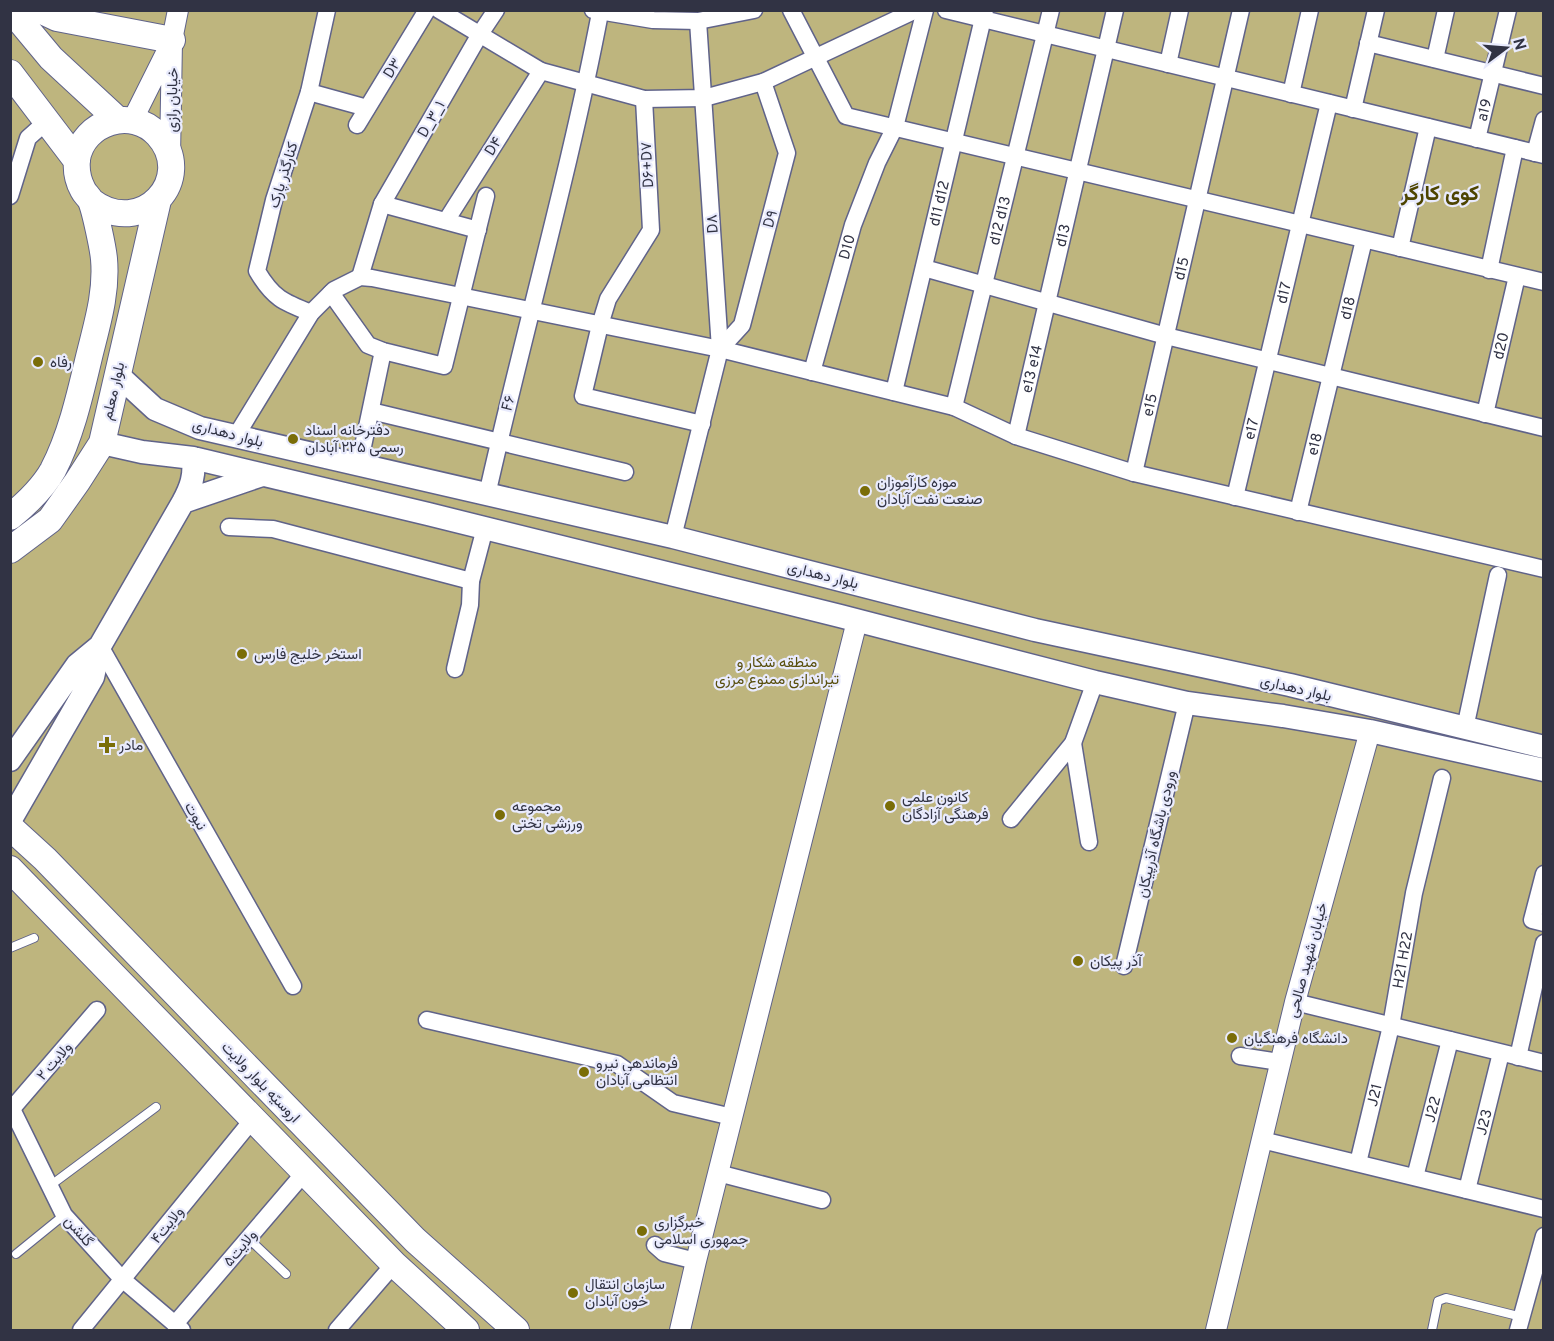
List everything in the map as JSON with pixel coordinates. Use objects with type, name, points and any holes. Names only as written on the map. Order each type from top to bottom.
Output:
[{"type":"main road","points":[[11,10],[51,58],[125,120],[146,125],[166,146],[170,159],[170,174],[166,188],[158,200],[148,208],[137,213],[124,214],[112,213],[91,201],[82,189],[77,176],[77,160],[88,137],[98,128],[125,120]]},
{"type":"main road","points":[[40,10],[57,18],[172,40]]},
{"type":"main road","points":[[10,73],[77,160]]},
{"type":"main road","name":"بلوار معلم","points":[[10,550],[50,520],[102,443],[158,200]]},
{"type":"main road","name":"بلوار معلم","points":[[10,517],[28,503],[52,471],[76,411],[105,294],[104,258],[91,201]]},
{"type":"main road","name":"بلوار دهداری","points":[[117,374],[155,409],[200,428],[673,537],[1035,630],[1290,686],[1544,747]]},
{"type":"main road","points":[[76,411],[88,429],[102,443]]},
{"type":"main road","name":"بلوار دهداری","points":[[102,443],[142,452],[193,458],[428,514],[1095,682],[1187,703],[1370,731],[1544,770]]},
{"type":"main road","points":[[10,821],[93,677],[100,646],[183,502],[192,483],[193,458]]},
{"type":"main road","points":[[183,502],[262,475]]},
{"type":"main road","points":[[428,514],[435,483]]},
{"type":"main road","points":[[1028,665],[1035,630]]},
{"type":"main road","points":[[1070,675],[1079,640]]},
{"type":"main road","points":[[10,760],[77,665],[100,646]]},
{"type":"main road","name":"اروسیّه بلوار ولایت","points":[[10,829],[45,859],[415,1240],[516,1330]]},
{"type":"main road","name":"اروسیّه بلوار ولایت","points":[[10,869],[394,1264],[423,1288],[466,1330]]},
{"type":"main road","points":[[394,1264],[408,1255],[415,1240]]},
{"type":"main road","points":[[423,1288],[428,1272],[435,1267],[444,1266]]},
{"type":"street","name":"خیابان رازی","points":[[170,159],[172,40],[178,10]]},
{"type":"street","name":"کنارگذر پارک","points":[[311,313],[286,303],[269,291],[257,272],[274,201],[309,92],[327,10]]},
{"type":"street","name":"D۳","points":[[357,125],[428,10]]},
{"type":"street","points":[[439,10],[541,71],[644,99],[704,99],[764,82],[916,10]]},
{"type":"street","name":"D_۳_۱","points":[[360,277],[382,204],[496,10]]},
{"type":"street","points":[[596,12],[653,20],[698,21],[754,10]]},
{"type":"street","points":[[791,10],[846,116],[1544,282]]},
{"type":"street","name":"D10","points":[[812,372],[853,225],[877,163],[895,127],[925,10]]},
{"type":"street","points":[[946,10],[984,15],[1045,34],[1539,154],[1544,120]]},
{"type":"street","name":"d12 d13","points":[[954,406],[1051,10]]},
{"type":"street","name":"d13","points":[[1048,303],[1115,10]]},
{"type":"street","points":[[1168,64],[1180,10]]},
{"type":"street","name":"d15","points":[[1166,336],[1241,10]]},
{"type":"street","points":[[1291,94],[1310,10]]},
{"type":"street","points":[[1353,109],[1376,10]]},
{"type":"street","points":[[1435,59],[1446,10]]},
{"type":"street","name":"a19","points":[[1477,139],[1491,73],[1508,10]]},
{"type":"street","name":"F۶","points":[[487,495],[558,211],[586,85],[596,12]]},
{"type":"street","name":"d11 d12","points":[[894,392],[984,15]]},
{"type":"street","name":"D۸","points":[[698,21],[720,349]]},
{"type":"street","name":"خیابان رازی","points":[[125,120],[172,40]]},
{"type":"street","points":[[1368,43],[1544,86]]},
{"type":"street","name":"D۴","points":[[446,221],[541,71]]},
{"type":"street","name":"D۹","points":[[720,349],[742,325],[787,153],[764,82]]},
{"type":"street","points":[[309,92],[367,108]]},
{"type":"street","name":"D۶+D۷","points":[[600,325],[609,299],[651,231],[644,99]]},
{"type":"street","name":"d17","points":[[1268,361],[1329,104]]},
{"type":"street","points":[[10,196],[28,138],[47,121]]},
{"type":"street","points":[[1400,248],[1428,127]]},
{"type":"street","points":[[1489,270],[1515,148]]},
{"type":"street","points":[[331,293],[368,345],[444,366],[486,196]]},
{"type":"street","points":[[382,204],[478,230]]},
{"type":"street","name":"d18","points":[[1331,376],[1365,240]]},
{"type":"street","points":[[924,268],[1166,336],[1544,428]]},
{"type":"street","name":"d20","points":[[1485,414],[1517,276]]},
{"type":"street","points":[[236,436],[311,313],[331,293],[360,277],[720,349],[954,406],[1016,436],[1134,473],[1544,569]]},
{"type":"street","name":"e13 e14","points":[[1016,436],[1048,303]]},
{"type":"street","points":[[600,325],[583,396],[702,424]]},
{"type":"street","name":"e15","points":[[1134,473],[1166,336]]},
{"type":"street","points":[[673,537],[720,349]]},
{"type":"street","points":[[359,465],[383,351]]},
{"type":"street","name":"e17","points":[[1235,497],[1268,361]]},
{"type":"street","name":"e18","points":[[1298,512],[1331,376]]},
{"type":"street","points":[[371,411],[626,472]]},
{"type":"street","points":[[229,527],[273,529],[471,581]]},
{"type":"street","points":[[455,669],[470,605],[471,581],[485,528]]},
{"type":"street","points":[[1465,728],[1498,574]]},
{"type":"street","points":[[680,1330],[857,621]]},
{"type":"street","name":"نبوت","points":[[100,646],[292,986]]},
{"type":"street","points":[[1011,819],[1073,743],[1095,682]]},
{"type":"street","name":"ورودی باشگاه آذرپیکان","points":[[1124,966],[1187,703]]},
{"type":"street","name":"خیابان شهید صالحی","points":[[1216,1330],[1295,1002],[1370,731]]},
{"type":"street","points":[[1073,743],[1089,842]]},
{"type":"street","name":"H21 H22","points":[[1391,1026],[1414,893],[1442,778]]},
{"type":"street","points":[[1538,921],[1544,874]]},
{"type":"street","points":[[1518,1057],[1544,943]]},
{"type":"street","points":[[1295,1002],[1544,1063]]},
{"type":"street","name":"ولایت ۲","points":[[11,1108],[98,1010]]},
{"type":"street","points":[[427,1020],[617,1064],[674,1103],[732,1117]]},
{"type":"street","name":"J21","points":[[1358,1163],[1391,1026]]},
{"type":"street","name":"J22","points":[[1415,1177],[1450,1040]]},
{"type":"street","name":"J23","points":[[1467,1190],[1501,1053]]},
{"type":"street","points":[[1240,1056],[1280,1062]]},
{"type":"street","name":"گلشن","points":[[11,1108],[64,1215],[122,1280],[178,1327]]},
{"type":"street","name":"ولایت۴","points":[[81,1330],[253,1119]]},
{"type":"street","points":[[1262,1140],[1544,1209]]},
{"type":"street","name":"ولایت۵","points":[[178,1327],[248,1238],[305,1172]]},
{"type":"street","points":[[718,1173],[822,1200]]},
{"type":"street","points":[[1520,1324],[1544,1236]]},
{"type":"street","points":[[655,1245],[664,1253],[696,1261]]},
{"type":"street","points":[[338,1330],[394,1264]]},
{"type":"lane","points":[[10,948],[34,938]]},
{"type":"lane","points":[[51,1185],[156,1107]]},
{"type":"lane","points":[[16,1254],[64,1215]]},
{"type":"lane","points":[[248,1238],[286,1274]]},
{"type":"lane","points":[[1432,1330],[1438,1301],[1446,1298],[1520,1324]]},
{"type":"green space","name":"منطقه شکار و تیراندازی ممنوع مرزی","points":[[10,11],[1543,11],[1543,1330],[11,1330]]},
{"type":"place","name":"رفاه","points":[[38,362]]},
{"type":"place","name":"دفترخانه اسناد رسمی ۲۲۵ آبادان","points":[[293,439]]},
{"type":"place","name":"موزه کارآموزان صنعت نفت آبادان","points":[[865,491]]},
{"type":"place","name":"استخر خلیج فارس","points":[[242,654]]},
{"type":"place","name":"مادر","points":[[107,745]]},
{"type":"place","name":"کانون علمی فرهنگی آزادگان","points":[[890,806]]},
{"type":"place","name":"مجموعه ورزشی تختی","points":[[500,815]]},
{"type":"place","name":"آذر پیکان","points":[[1078,961]]},
{"type":"place","name":"دانشگاه فرهنگیان","points":[[1232,1038]]},
{"type":"place","name":"فرماندهی نیرو انتظامی آبادان","points":[[584,1072]]},
{"type":"place","name":"خبرگزاری جمهوری اسلامی","points":[[642,1231]]},
{"type":"place","name":"سازمان انتقال خون آبادان","points":[[573,1293]]},
{"type":"district","name":"کوی کارگر","points":[[1440,193]]}]
